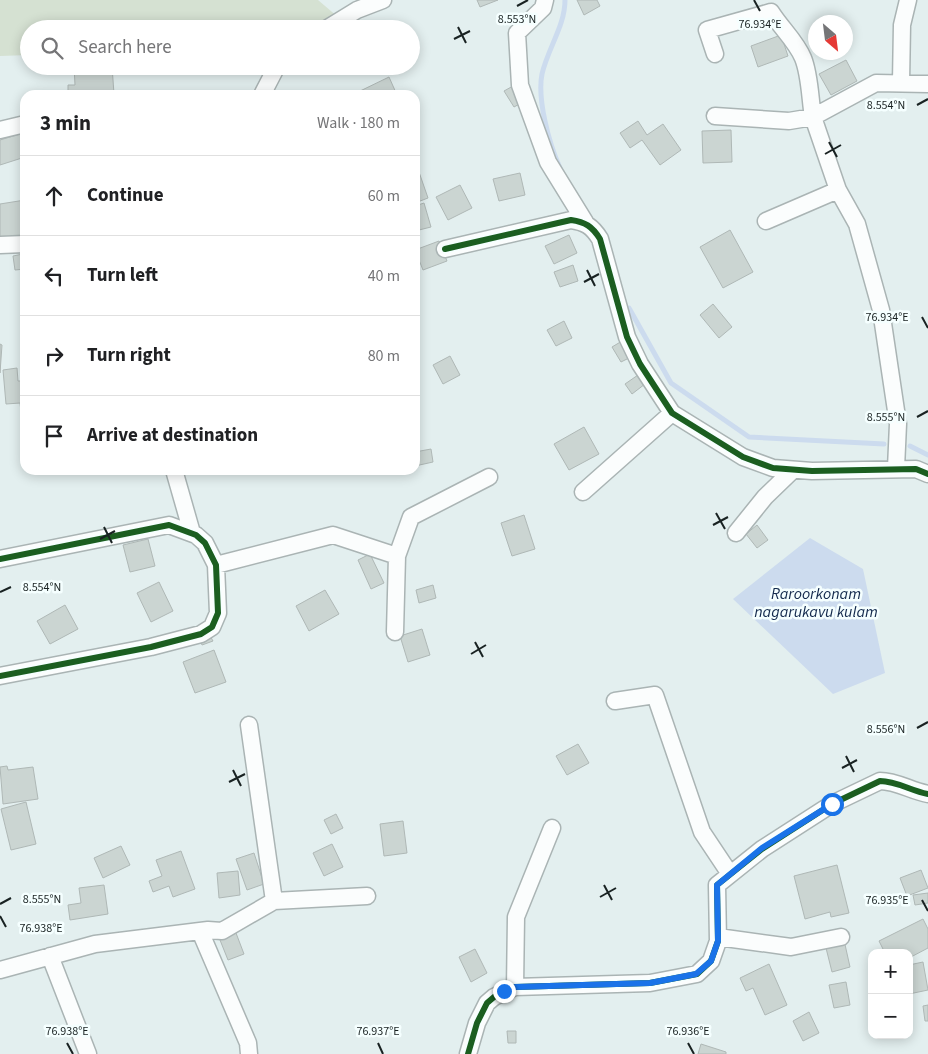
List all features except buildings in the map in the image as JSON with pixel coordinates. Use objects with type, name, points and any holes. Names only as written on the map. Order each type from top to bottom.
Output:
[{"type":"street","points":[[341,20],[358,10],[383,0]]},
{"type":"street","points":[[545,0],[543,8],[517,33],[520,85],[548,162],[585,222],[595,230],[600,239],[627,338],[640,364],[672,413],[743,457],[774,468],[793,470],[896,468],[916,469],[928,474]]},
{"type":"street","points":[[901,82],[902,25],[908,0]]},
{"type":"street","points":[[715,54],[707,30],[771,12],[784,32],[795,44],[804,60],[813,117],[838,190],[857,224],[881,310],[898,424],[896,468]]},
{"type":"street","points":[[265,90],[272,75]]},
{"type":"street","points":[[715,116],[789,121],[813,117],[876,83],[928,84]]},
{"type":"street","points":[[0,130],[20,125]]},
{"type":"street","points":[[766,221],[838,190]]},
{"type":"street","points":[[445,249],[571,220],[585,222]]},
{"type":"street","points":[[0,245],[20,244]]},
{"type":"street","points":[[583,492],[672,413]]},
{"type":"street","points":[[736,533],[765,497],[793,470]]},
{"type":"street","points":[[175,475],[192,533]]},
{"type":"street","points":[[395,632],[397,556],[411,517],[489,477]]},
{"type":"street","points":[[0,559],[169,525],[192,533],[205,543],[216,565],[218,613],[212,626],[201,634],[151,647],[0,676]]},
{"type":"street","points":[[216,565],[333,535],[397,556]]},
{"type":"street","points":[[615,701],[655,695],[702,832],[730,874]]},
{"type":"street","points":[[249,725],[274,901]]},
{"type":"street","points":[[468,1054],[482,1011],[494,997],[515,987],[650,983],[696,974],[711,961],[718,937],[719,914],[716,889],[730,874],[762,848],[832,804],[880,781],[888,781],[911,791],[928,794]]},
{"type":"street","points":[[515,987],[516,917],[552,828]]},
{"type":"street","points":[[0,970],[95,944],[200,931],[222,931],[274,901],[367,896]]},
{"type":"street","points":[[200,931],[248,1044],[248,1054]]},
{"type":"street","points":[[718,937],[791,947],[841,937]]},
{"type":"street","points":[[50,956],[88,1054]]},
{"type":"green space","points":[[0,0],[318,0],[341,20],[20,20],[20,55],[0,56]]},
{"type":"water","name":"Raroorkonam nagarukavu kulam","points":[[810,538],[863,569],[885,673],[833,694],[733,599]]},
{"type":"waterway","points":[[560,168],[545,121],[541,84],[545,64],[562,19],[565,0]]},
{"type":"waterway","points":[[629,308],[671,383],[749,437],[884,444]]},
{"type":"waterway","points":[[910,446],[928,455]]},
{"type":"cycle path","points":[[445,249],[571,220],[584,223],[600,239],[627,337],[640,364],[672,413],[743,457],[773,468],[812,471],[916,469],[928,474]]},
{"type":"cycle path","points":[[0,559],[169,525],[196,535],[205,543],[216,565],[218,613],[212,627],[201,634],[151,647],[0,676]]},
{"type":"cycle path","points":[[468,1054],[477,1023],[487,1003],[494,997],[515,987],[650,983],[697,974],[711,961],[718,941],[717,885],[762,849],[832,804],[880,781],[886,781],[928,794]]},
{"type":"route","points":[[504,991],[515,987],[650,983],[696,974],[711,961],[718,941],[719,914],[716,889],[720,881],[762,848],[832,804]]}]
